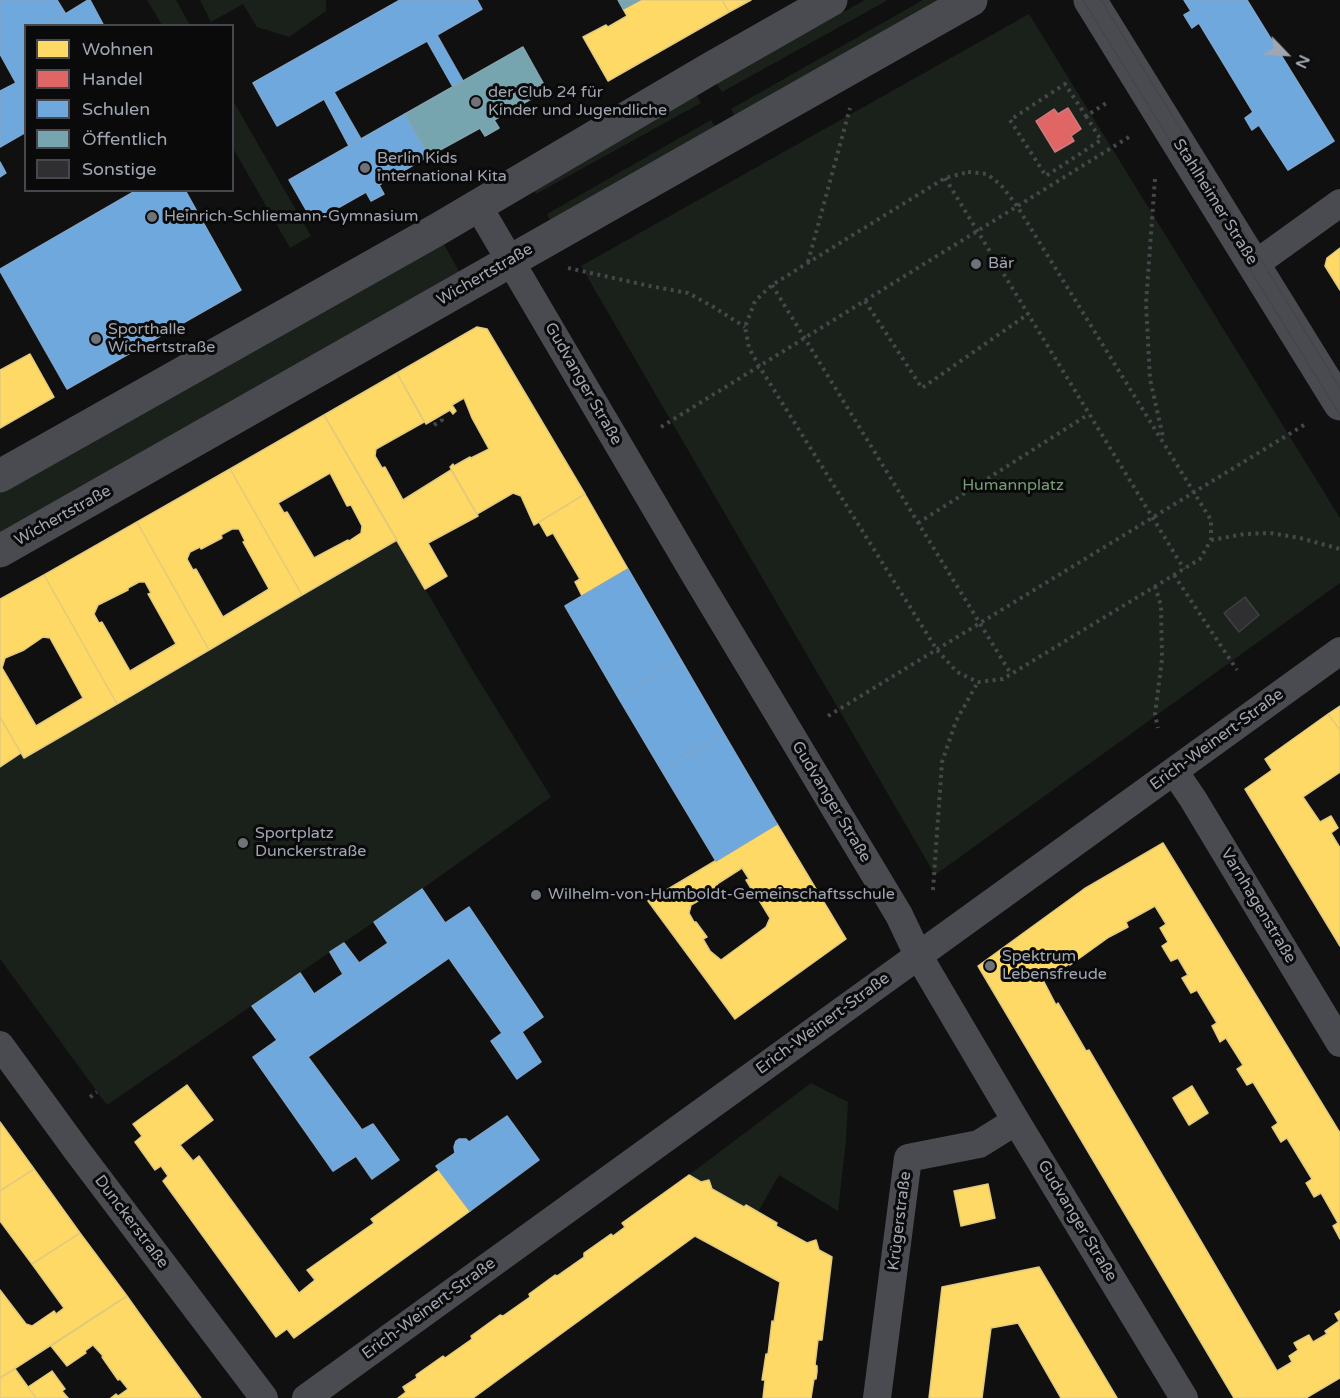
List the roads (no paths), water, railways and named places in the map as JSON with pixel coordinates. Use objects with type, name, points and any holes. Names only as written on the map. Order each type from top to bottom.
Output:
[{"type":"street","points":[[0,476],[478,206],[831,0]]},
{"type":"street","name":"Wichertstraße","points":[[0,551],[971,0]]},
{"type":"street","name":"Stahlheimer Straße","points":[[1090,0],[1340,404]]},
{"type":"street","points":[[1254,265],[1340,204]]},
{"type":"street","name":"Gudvanger Straße","points":[[478,206],[695,575],[899,915],[918,955],[1016,1121],[1184,1398]]},
{"type":"street","name":"Erich-Weinert-Straße","points":[[306,1398],[1340,651]]},
{"type":"street","name":"Varnhagenstraße","points":[[1174,771],[1340,1043]]},
{"type":"street","name":"Dunckerstraße","points":[[0,1045],[264,1398]]},
{"type":"street","name":"Krügerstraße","points":[[877,1398],[908,1158],[979,1144],[1016,1121]]},
{"type":"tram line","points":[[1083,0],[1340,415]]},
{"type":"tram line","points":[[1101,0],[1340,388]]},
{"type":"place","name":"der Club 24 für Kinder und Jugendliche","points":[[476,102]]},
{"type":"place","name":"Berlin Kids international Kita","points":[[365,168]]},
{"type":"place","name":"Heinrich-Schliemann-Gymnasium","points":[[152,217]]},
{"type":"place","name":"Bär","points":[[976,264]]},
{"type":"place","name":"Sporthalle Wichertstraße","points":[[96,339]]},
{"type":"place","name":"Sportplatz Dunckerstraße","points":[[243,843]]},
{"type":"place","name":"Wilhelm-von-Humboldt-Gemeinschaftsschule","points":[[536,895]]},
{"type":"place","name":"Spektrum Lebensfreude","points":[[990,966]]},
{"type":"park label","name":"Humannplatz","points":[[1013,486]]}]
